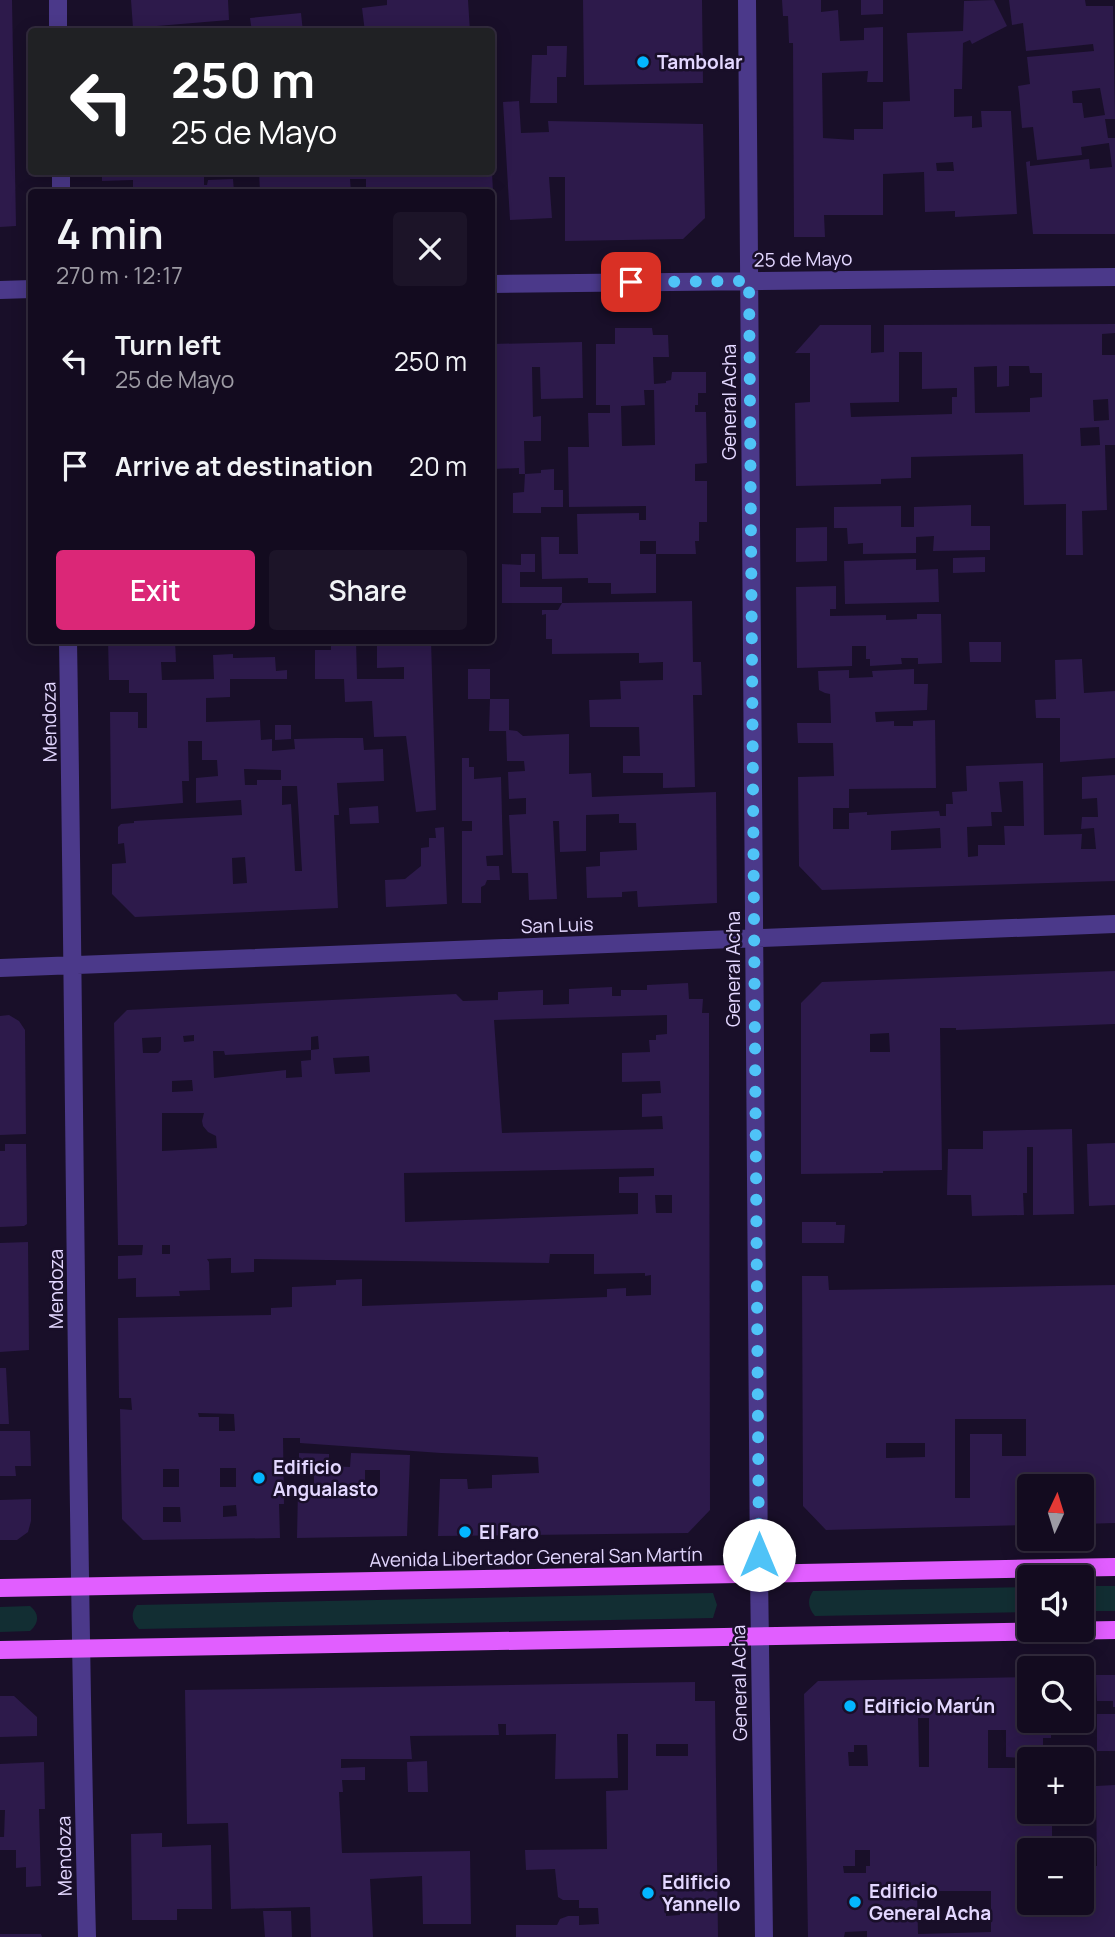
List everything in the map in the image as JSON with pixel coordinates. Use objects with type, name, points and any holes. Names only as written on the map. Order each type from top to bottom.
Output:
[{"type":"main road","name":"Avenida Libertador General San Martín","points":[[0,1588],[1115,1567]]},
{"type":"main road","points":[[0,1650],[1115,1630]]},
{"type":"street","points":[[58,0],[58,28]]},
{"type":"street","name":"General Acha","points":[[747,0],[764,1937]]},
{"type":"street","name":"25 de Mayo","points":[[495,284],[1115,277]]},
{"type":"street","points":[[0,290],[28,289]]},
{"type":"street","name":"Mendoza","points":[[68,644],[74,965],[79,1586],[87,1937]]},
{"type":"street","name":"San Luis","points":[[0,968],[1115,924]]},
{"type":"green space","points":[[1094,1586],[1115,1586],[1115,1611],[1094,1611]]},
{"type":"green space","points":[[1017,1587],[1017,1612],[815,1616],[809,1604],[813,1591]]},
{"type":"green space","points":[[713,1593],[717,1605],[713,1618],[139,1629],[133,1617],[137,1605]]},
{"type":"green space","points":[[30,1606],[37,1618],[30,1631],[0,1632],[0,1607]]},
{"type":"building","points":[[0,0],[12,0],[16,226],[0,227]]},
{"type":"building","points":[[131,0],[228,0],[229,20],[133,28]]},
{"type":"building","points":[[387,0],[468,0],[470,28],[364,28],[362,8],[387,5]]},
{"type":"building","name":"Tambolar","points":[[583,0],[702,0],[703,83],[584,85]]},
{"type":"building","points":[[782,0],[821,0],[821,12],[838,10],[840,41],[864,40],[864,28],[883,27],[883,82],[867,82],[868,71],[822,73],[823,138],[854,140],[854,129],[883,129],[883,102],[910,101],[907,33],[963,31],[964,1],[994,0],[1007,26],[972,44],[970,40],[963,43],[962,89],[954,89],[954,117],[972,116],[972,128],[982,127],[981,111],[1011,111],[1017,214],[955,217],[955,211],[925,212],[924,172],[883,174],[883,215],[824,215],[825,237],[794,237],[793,43],[789,43],[788,16],[783,16]],"holes":[[[953,162],[954,171],[937,171],[936,163]]]},
{"type":"building","points":[[861,0],[883,0],[883,14],[861,15]]},
{"type":"building","points":[[1009,0],[1085,0],[1086,6],[1113,6],[1115,119],[1105,119],[1108,138],[1115,138],[1115,234],[1033,234],[1026,162],[1030,161],[1030,166],[1089,159],[1090,169],[1112,167],[1109,143],[1081,147],[1082,155],[1037,160],[1033,127],[1022,128],[1018,86],[1030,84],[1027,57],[1094,51],[1093,44],[1026,51],[1023,23],[1012,25]],"holes":[[[1100,88],[1105,115],[1084,118],[1082,103],[1073,103],[1072,91]]]},
{"type":"building","points":[[301,13],[303,28],[251,28],[250,18]]},
{"type":"building","points":[[547,46],[567,46],[566,77],[557,77],[557,103],[530,103],[532,55],[547,55]]},
{"type":"building","points":[[519,101],[521,133],[549,132],[548,121],[703,124],[705,218],[683,239],[565,241],[565,177],[549,177],[552,218],[510,220],[503,102]]},
{"type":"building","points":[[102,175],[204,175],[204,185],[207,185],[208,180],[233,179],[234,189],[133,189],[133,180],[102,181]]},
{"type":"building","points":[[259,175],[492,175],[493,189],[366,189],[366,179],[350,179],[351,189],[260,189]]},
{"type":"building","points":[[1115,324],[1115,333],[1102,334],[1102,355],[1115,355],[1115,445],[1105,445],[1107,510],[1082,511],[1083,555],[1066,555],[1066,504],[1024,505],[1023,454],[911,457],[911,478],[881,479],[881,484],[796,486],[795,403],[810,402],[810,353],[795,353],[820,325],[871,325],[871,353],[884,352],[884,325]],"holes":[[[899,352],[922,352],[922,389],[957,388],[957,397],[952,397],[952,414],[851,417],[850,403],[899,402]],[[997,366],[997,387],[1009,386],[1009,366],[1029,366],[1030,373],[1042,373],[1042,397],[1030,398],[1030,412],[975,413],[974,367]],[[1108,399],[1109,420],[1094,421],[1093,400]],[[1099,427],[1100,445],[1081,446],[1080,428]]]},
{"type":"building","points":[[615,328],[652,328],[653,335],[668,335],[669,357],[653,357],[654,384],[671,380],[672,372],[706,372],[706,393],[698,393],[695,412],[706,412],[707,463],[695,464],[695,481],[707,481],[707,522],[699,522],[699,541],[695,541],[696,554],[656,554],[656,593],[611,594],[611,583],[588,583],[588,578],[542,579],[541,537],[559,537],[559,554],[578,554],[577,514],[639,513],[639,520],[646,520],[646,506],[569,507],[568,447],[589,447],[588,413],[610,413],[610,405],[596,405],[596,344],[615,344]],"holes":[[[644,390],[654,390],[655,445],[622,446],[621,406],[645,405]],[[640,541],[656,541],[656,554],[640,554]]]},
{"type":"building","points":[[582,342],[583,398],[541,399],[540,367],[532,367],[533,417],[541,416],[541,441],[524,441],[525,474],[519,474],[519,468],[495,469],[495,344]]},
{"type":"building","points":[[554,469],[554,490],[563,490],[563,507],[541,507],[541,513],[513,513],[513,493],[524,492],[525,474]]},
{"type":"building","points":[[971,505],[971,526],[990,526],[990,550],[933,551],[934,536],[916,537],[916,553],[863,554],[863,543],[848,544],[847,528],[834,528],[834,507],[901,506],[901,527],[914,527],[914,507]]},
{"type":"building","points":[[827,527],[827,561],[796,562],[796,528]]},
{"type":"building","points":[[521,554],[535,554],[535,572],[520,572],[520,587],[562,587],[562,603],[502,603],[502,564],[521,565]]},
{"type":"building","points":[[985,557],[985,572],[953,573],[953,558]]},
{"type":"building","points":[[916,559],[916,570],[938,569],[939,602],[845,604],[844,561]]},
{"type":"building","points":[[836,586],[836,609],[830,609],[830,616],[886,615],[886,620],[917,619],[917,614],[941,614],[942,663],[918,664],[918,658],[901,658],[902,664],[870,666],[870,659],[866,659],[866,646],[852,646],[852,666],[797,668],[796,587]]},
{"type":"building","points":[[692,601],[693,662],[701,662],[702,695],[693,695],[695,787],[663,788],[663,773],[623,773],[623,756],[640,756],[639,727],[590,727],[589,700],[621,699],[620,681],[663,680],[663,662],[639,663],[639,653],[552,654],[552,639],[546,639],[546,614],[542,615],[542,610],[558,610],[562,603]]},
{"type":"building","points":[[969,642],[1001,642],[1001,662],[970,662]]},
{"type":"building","points":[[108,644],[175,644],[176,662],[161,662],[162,680],[214,679],[213,655],[233,654],[233,658],[275,657],[276,671],[287,670],[287,679],[230,679],[230,697],[206,698],[206,722],[260,720],[261,740],[272,739],[272,751],[295,749],[294,739],[335,738],[363,738],[364,750],[383,749],[384,781],[337,783],[339,815],[334,815],[338,908],[135,917],[112,894],[112,864],[126,863],[124,843],[118,844],[118,827],[121,824],[242,815],[241,800],[196,803],[196,778],[218,776],[217,760],[202,760],[202,741],[188,741],[189,781],[182,781],[183,803],[111,809],[110,712],[138,712],[138,728],[147,728],[147,693],[129,693],[129,680],[109,680]],"holes":[[[244,769],[281,770],[281,780],[257,780],[257,785],[245,785]],[[282,786],[297,786],[302,871],[295,871],[291,804],[282,805]],[[245,857],[247,883],[233,884],[232,858]]]},
{"type":"building","points":[[331,644],[356,644],[357,679],[404,679],[404,667],[377,668],[377,644],[431,644],[436,810],[416,812],[406,736],[374,737],[372,701],[345,702],[344,679],[315,679],[315,650],[331,650]]},
{"type":"building","points":[[1082,659],[1084,693],[1115,691],[1115,758],[1060,762],[1060,718],[1036,718],[1035,700],[1056,699],[1055,660]]},
{"type":"building","points":[[468,669],[490,669],[490,699],[468,699]]},
{"type":"building","points":[[914,669],[914,684],[928,684],[927,710],[875,712],[876,722],[894,721],[894,726],[913,726],[913,721],[935,720],[936,788],[849,789],[849,808],[833,808],[833,829],[849,829],[849,813],[867,812],[867,815],[939,811],[940,816],[946,816],[946,804],[953,804],[952,792],[967,791],[966,766],[1043,763],[1044,835],[1082,834],[1081,849],[1096,849],[1094,828],[1081,829],[1082,817],[1098,817],[1097,798],[1082,799],[1082,777],[1115,775],[1115,881],[822,890],[799,866],[798,777],[834,776],[833,743],[798,743],[797,723],[831,723],[830,694],[819,690],[818,671],[849,670],[849,678],[873,677],[872,671]],"holes":[[[1023,781],[1024,826],[1004,826],[1005,845],[978,845],[978,856],[968,857],[967,827],[992,826],[991,812],[1002,812],[999,782]],[[940,828],[941,848],[891,850],[891,831]]]},
{"type":"building","points":[[490,699],[509,699],[509,730],[517,731],[523,736],[569,734],[569,774],[591,773],[592,797],[716,792],[717,903],[638,907],[637,891],[622,892],[622,897],[587,898],[586,867],[600,866],[600,852],[637,850],[636,823],[619,823],[619,814],[586,815],[586,851],[560,852],[559,821],[553,821],[557,899],[529,900],[528,873],[512,873],[509,815],[526,814],[526,798],[509,799],[508,772],[525,771],[524,761],[507,761],[506,731],[489,731]]},
{"type":"building","points":[[275,725],[291,725],[291,739],[275,740]]},
{"type":"building","points":[[462,758],[469,758],[469,767],[474,767],[474,779],[501,777],[503,855],[486,856],[487,866],[499,866],[500,880],[487,880],[481,887],[481,903],[462,903],[462,831],[472,831],[472,821],[462,821]]},
{"type":"building","points":[[378,806],[379,823],[350,824],[349,808]]},
{"type":"building","points":[[444,827],[447,904],[386,907],[385,880],[405,879],[421,866],[421,848],[429,847],[429,838],[436,838],[435,828]]},
{"type":"building","points":[[1115,971],[1115,1024],[956,1030],[940,1028],[942,1170],[801,1174],[801,1003],[822,982]],"holes":[[[889,1033],[890,1052],[870,1052],[870,1034]]]},
{"type":"building","points":[[688,983],[689,999],[703,999],[702,1013],[709,1013],[710,1510],[688,1533],[438,1536],[440,1479],[467,1479],[468,1489],[492,1488],[492,1475],[539,1473],[538,1457],[300,1443],[300,1438],[283,1438],[284,1504],[279,1504],[280,1538],[143,1540],[122,1519],[120,1409],[132,1410],[131,1398],[119,1398],[118,1318],[271,1315],[271,1308],[292,1307],[292,1287],[336,1285],[336,1280],[362,1279],[362,1306],[607,1297],[607,1289],[626,1288],[626,1296],[651,1295],[651,1275],[594,1274],[594,1254],[550,1254],[549,1263],[254,1259],[254,1272],[231,1273],[231,1258],[207,1259],[210,1290],[179,1291],[180,1296],[136,1297],[136,1278],[118,1279],[118,1256],[142,1255],[143,1245],[118,1245],[114,1023],[127,1010],[456,994],[463,1001],[498,1000],[498,992],[543,990],[543,1005],[569,1004],[569,989],[612,987],[612,996],[621,996],[621,990],[647,990],[647,985]],"holes":[[[667,1015],[667,1034],[656,1035],[656,1040],[649,1040],[650,1052],[622,1053],[622,1082],[660,1081],[661,1093],[642,1094],[642,1117],[662,1116],[663,1129],[502,1133],[494,1020]],[[194,1035],[194,1041],[184,1042],[183,1036]],[[318,1036],[319,1049],[311,1050],[311,1037]],[[161,1037],[161,1050],[158,1053],[143,1053],[142,1038]],[[311,1050],[311,1060],[301,1061],[302,1077],[286,1078],[286,1070],[214,1078],[213,1051],[224,1051],[225,1055]],[[369,1056],[370,1072],[335,1074],[333,1058]],[[192,1080],[193,1091],[172,1092],[172,1081]],[[162,1113],[204,1113],[203,1126],[216,1136],[217,1148],[162,1151]],[[654,1168],[654,1176],[619,1177],[619,1193],[638,1193],[638,1214],[405,1222],[404,1173]],[[655,1195],[672,1195],[672,1213],[656,1213]],[[162,1245],[170,1245],[170,1254],[162,1254]],[[198,1413],[234,1414],[235,1431],[219,1431],[219,1417],[199,1417]],[[220,1468],[236,1468],[236,1487],[220,1487]],[[163,1469],[179,1469],[179,1487],[163,1487]],[[236,1505],[237,1516],[223,1517],[223,1506]],[[163,1507],[180,1507],[181,1522],[163,1522]]]},
{"type":"building","points":[[9,1015],[19,1021],[25,1030],[26,1134],[0,1135],[0,1016]]},
{"type":"building","points":[[1072,1129],[1074,1214],[1033,1215],[1033,1147],[1027,1147],[1024,1215],[972,1216],[971,1195],[947,1195],[948,1149],[983,1149],[983,1131]]},
{"type":"building","points":[[1115,1143],[1115,1205],[1089,1206],[1087,1144]]},
{"type":"building","points":[[5,1144],[26,1144],[27,1224],[24,1226],[0,1227],[0,1151],[5,1151]]},
{"type":"building","points":[[802,1222],[836,1222],[836,1225],[845,1225],[844,1243],[802,1243]]},
{"type":"building","points":[[28,1242],[29,1350],[0,1352],[0,1243]]},
{"type":"building","points":[[802,1276],[828,1276],[829,1290],[1115,1285],[1115,1523],[1094,1524],[1094,1474],[1017,1474],[1017,1525],[826,1530],[803,1506]],"holes":[[[955,1419],[1026,1419],[1026,1456],[1002,1456],[1002,1434],[970,1434],[970,1498],[955,1498]],[[886,1443],[925,1443],[925,1457],[886,1458]]]},
{"type":"building","points":[[0,1368],[6,1368],[9,1424],[0,1424]]},
{"type":"building","points":[[0,1431],[30,1431],[31,1466],[15,1466],[16,1476],[0,1476]]},
{"type":"building","points":[[299,1453],[329,1454],[329,1466],[350,1467],[351,1453],[410,1455],[407,1536],[297,1538],[298,1489],[314,1489],[314,1466],[299,1466]],"holes":[[[365,1470],[380,1470],[380,1490],[365,1489]]]},
{"type":"building","points":[[31,1499],[28,1532],[17,1540],[0,1540],[0,1500]]},
{"type":"building","points":[[1096,1675],[1115,1675],[1115,1707],[1113,1701],[1097,1701]]},
{"type":"building","points":[[1017,1677],[1017,1733],[1051,1733],[1051,1738],[1043,1738],[1043,1747],[1017,1747],[1017,1758],[1006,1757],[1006,1730],[988,1730],[988,1768],[1017,1768],[1017,1824],[1052,1824],[1052,1838],[1017,1838],[1017,1915],[1094,1915],[1094,1866],[1097,1866],[1096,1786],[1115,1785],[1115,1937],[867,1937],[867,1931],[845,1932],[844,1937],[808,1937],[804,1694],[818,1681]],"holes":[[[918,1718],[929,1718],[929,1767],[919,1767]],[[854,1745],[867,1745],[868,1766],[849,1766],[848,1752],[854,1752]],[[855,1850],[870,1850],[870,1866],[866,1866],[866,1873],[844,1873],[843,1866],[855,1866]],[[917,1891],[991,1891],[991,1932],[918,1934]]]},
{"type":"building","points":[[695,1682],[695,1701],[715,1701],[718,1937],[516,1937],[516,1925],[557,1925],[560,1919],[568,1916],[579,1916],[579,1925],[599,1924],[598,1908],[579,1908],[579,1900],[563,1900],[558,1897],[555,1869],[526,1870],[525,1850],[607,1849],[606,1791],[628,1790],[628,1734],[617,1734],[618,1778],[555,1779],[556,1734],[506,1735],[506,1724],[498,1724],[499,1735],[410,1736],[412,1759],[341,1759],[341,1768],[365,1767],[365,1780],[342,1780],[343,1792],[339,1792],[342,1853],[470,1851],[471,1924],[423,1924],[422,1876],[370,1879],[373,1937],[311,1937],[310,1907],[231,1909],[228,1823],[187,1824],[185,1690]],"holes":[[[656,1744],[688,1744],[688,1756],[656,1756]],[[679,1898],[680,1915],[666,1916],[666,1899]]]},
{"type":"building","points":[[0,1696],[14,1696],[37,1717],[37,1736],[0,1737]]},
{"type":"building","points":[[1097,1714],[1115,1714],[1115,1751],[1097,1751]]},
{"type":"building","points":[[427,1761],[428,1792],[408,1792],[407,1762]]},
{"type":"building","points":[[44,1762],[45,1809],[39,1809],[41,1886],[26,1887],[26,1867],[16,1868],[16,1850],[0,1850],[0,1837],[4,1837],[5,1810],[0,1810],[0,1764]]},
{"type":"building","points":[[162,1833],[162,1847],[211,1845],[212,1909],[177,1909],[177,1920],[132,1920],[131,1834]]},
{"type":"building","points":[[263,1911],[291,1911],[292,1937],[265,1937]]},
{"type":"building","points":[[0,1934],[41,1934],[42,1937],[0,1937]]},
{"type":"place","name":"Tambolar","points":[[643,62]]},
{"type":"place","name":"Edificio Angualasto","points":[[259,1478]]},
{"type":"place","name":"El Faro","points":[[465,1532]]},
{"type":"place","name":"Edificio Marún","points":[[850,1706]]},
{"type":"place","name":"Edificio Yannello","points":[[648,1893]]},
{"type":"place","name":"Edificio General Acha","points":[[855,1902]]},
{"type":"route","points":[[631,282],[749,281],[759,1555]]}]
